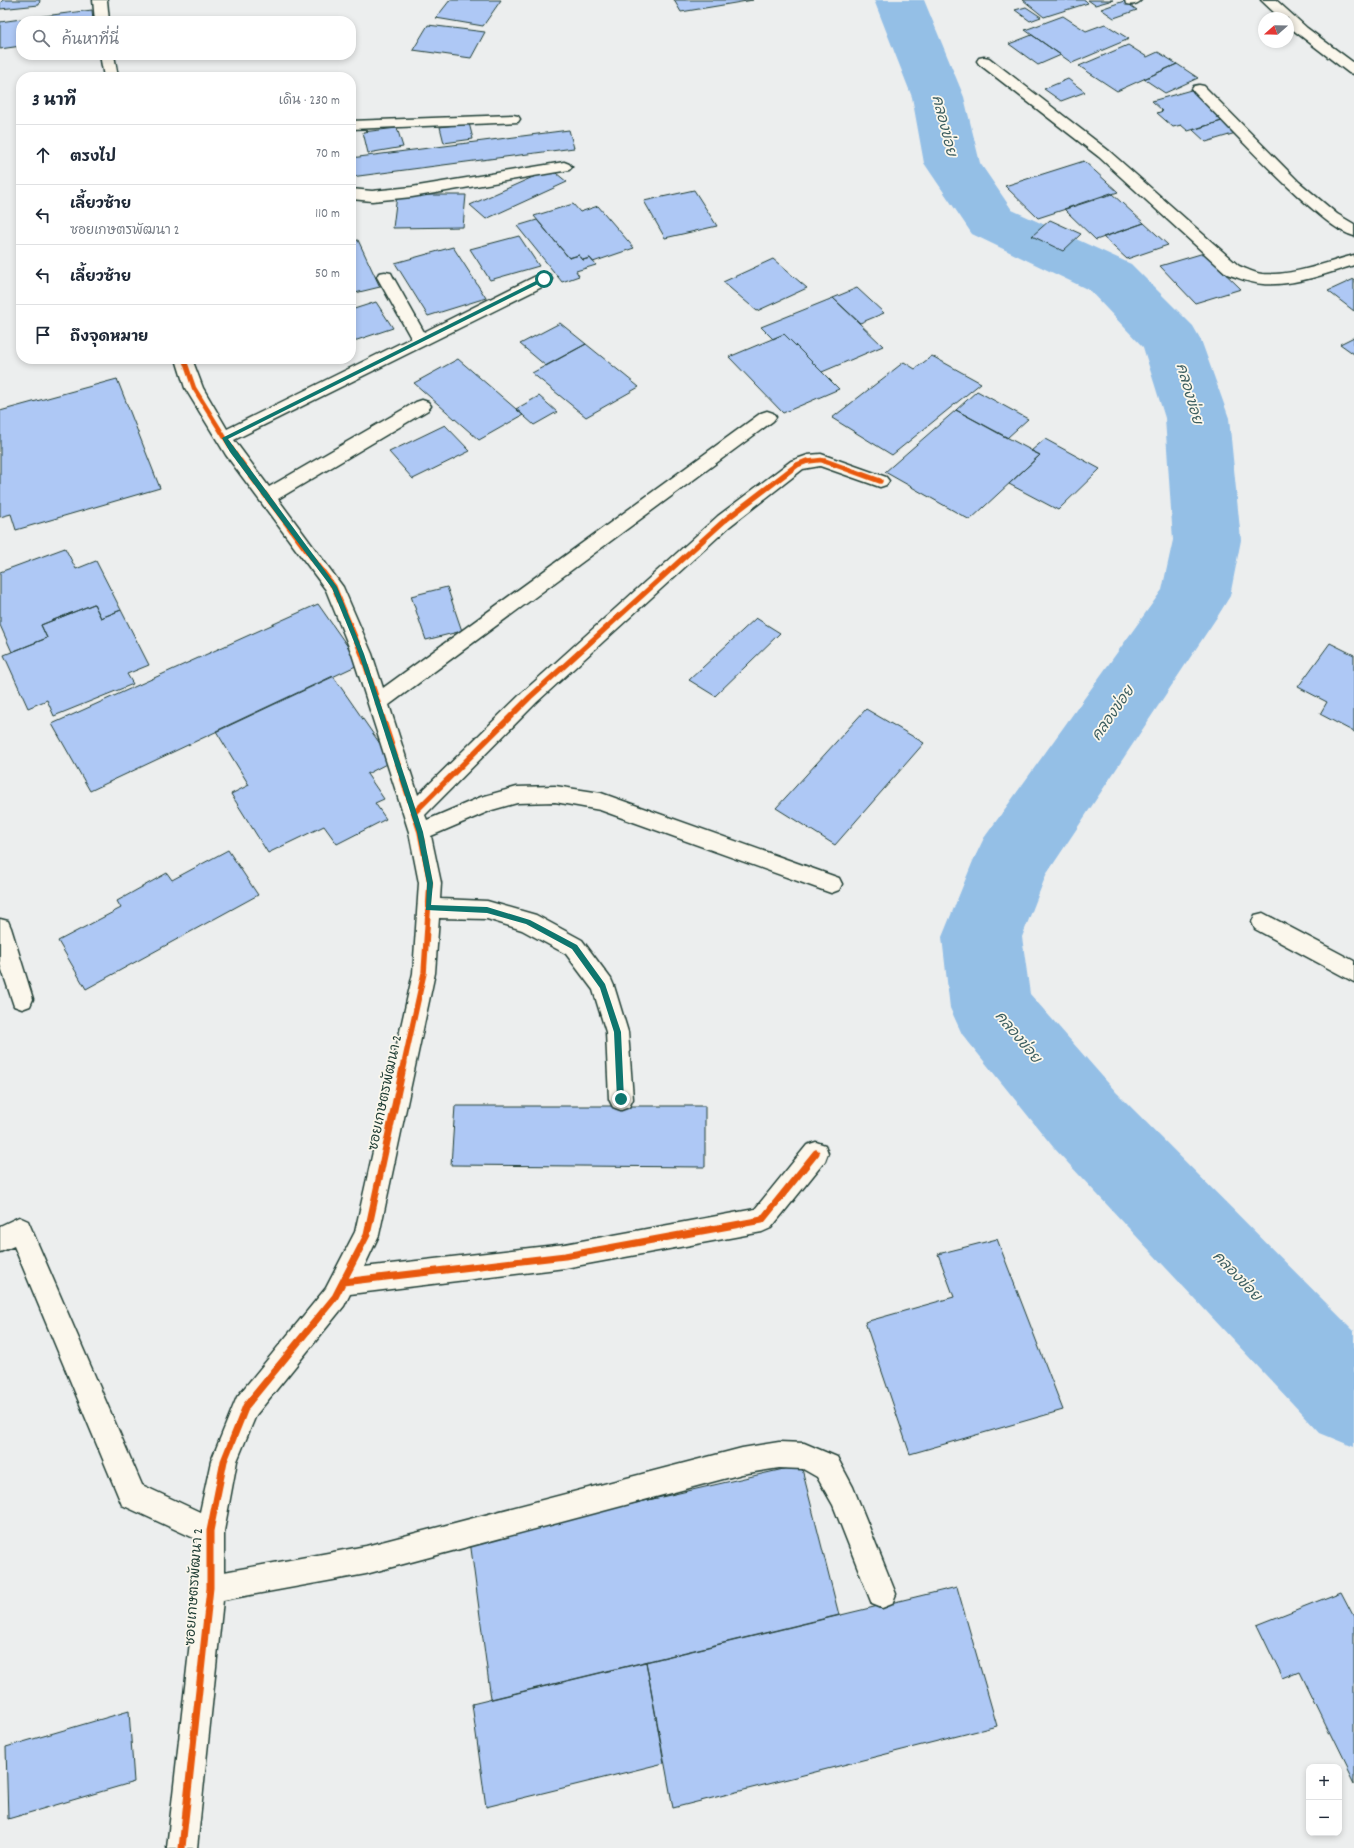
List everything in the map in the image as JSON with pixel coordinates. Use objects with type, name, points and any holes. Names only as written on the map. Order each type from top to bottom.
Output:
[{"type":"street","points":[[100,0],[102,16]]},
{"type":"street","points":[[1268,0],[1302,30],[1354,70]]},
{"type":"street","points":[[108,60],[110,72]]},
{"type":"street","points":[[984,61],[1104,154],[1233,270],[1252,277],[1289,277],[1354,260]]},
{"type":"street","points":[[1199,89],[1294,185],[1331,217],[1354,231]]},
{"type":"street","points":[[356,125],[513,119]]},
{"type":"street","points":[[356,194],[372,196],[412,192],[564,167]]},
{"type":"street","points":[[384,277],[421,341]]},
{"type":"street","points":[[224,438],[544,279]]},
{"type":"street","name":"ซอยเกษตรพัฒนา 2","points":[[182,1848],[210,1588],[210,1531],[224,1461],[246,1406],[335,1297],[367,1235],[424,973],[430,883],[417,822],[362,654],[334,587],[224,438],[194,388],[186,364]]},
{"type":"street","points":[[267,497],[422,406]]},
{"type":"street","points":[[378,702],[767,417]]},
{"type":"street","points":[[417,822],[530,697],[724,522],[798,465],[808,461],[821,460],[880,481]]},
{"type":"street","points":[[417,822],[517,795],[555,794],[600,802],[831,884]]},
{"type":"street","points":[[428,908],[487,910],[528,922],[574,947],[603,986],[617,1032],[621,1099]]},
{"type":"street","points":[[1263,922],[1354,972]]},
{"type":"street","points":[[0,928],[22,999]]},
{"type":"street","points":[[343,1282],[565,1256],[762,1220],[816,1153]]},
{"type":"street","points":[[0,1240],[19,1229],[132,1495],[210,1531]]},
{"type":"street","points":[[210,1588],[366,1560],[742,1461],[779,1455],[804,1456],[827,1467],[843,1497],[882,1594]]},
{"type":"building","points":[[3,0],[40,0],[39,5],[0,9],[0,3]]},
{"type":"building","points":[[450,0],[501,0],[483,26],[436,18]]},
{"type":"building","points":[[674,0],[753,0],[681,12]]},
{"type":"building","points":[[1023,0],[1085,0],[1088,3],[1044,17]]},
{"type":"building","points":[[1088,0],[1113,0],[1095,5]]},
{"type":"building","points":[[1124,1],[1137,10],[1114,18],[1101,9]]},
{"type":"building","points":[[1026,7],[1041,17],[1030,21],[1015,10]]},
{"type":"building","points":[[92,10],[93,16],[44,16]]},
{"type":"building","points":[[1063,16],[1086,31],[1105,24],[1129,39],[1072,63],[1025,30]]},
{"type":"building","points":[[16,20],[16,47],[0,49],[0,22]]},
{"type":"building","points":[[428,25],[485,32],[471,58],[413,50]]},
{"type":"building","points":[[1032,35],[1061,55],[1038,65],[1009,44]]},
{"type":"building","points":[[1128,45],[1147,57],[1158,52],[1177,64],[1117,91],[1079,66]]},
{"type":"building","points":[[1177,64],[1198,78],[1165,93],[1144,79]]},
{"type":"building","points":[[1068,79],[1085,92],[1061,101],[1044,89]]},
{"type":"building","points":[[1191,90],[1225,120],[1188,131],[1181,125],[1173,127],[1157,113],[1163,111],[1152,101]]},
{"type":"building","points":[[1225,120],[1239,132],[1206,142],[1193,130]]},
{"type":"building","points":[[469,123],[473,139],[444,143],[440,127]]},
{"type":"building","points":[[397,128],[403,147],[368,153],[363,132]]},
{"type":"building","points":[[569,130],[574,148],[356,176],[356,157]]},
{"type":"building","points":[[1084,161],[1118,192],[1038,218],[1005,186]]},
{"type":"building","points":[[551,169],[567,182],[486,219],[470,205]]},
{"type":"building","points":[[694,190],[717,226],[665,238],[644,201]]},
{"type":"building","points":[[1111,193],[1144,223],[1096,240],[1064,209]]},
{"type":"building","points":[[397,195],[466,195],[463,227],[393,228]]},
{"type":"building","points":[[573,204],[580,212],[598,206],[634,248],[593,262],[590,258],[583,260],[579,255],[569,258],[534,216]]},
{"type":"building","points":[[537,220],[569,258],[579,255],[583,260],[590,258],[596,265],[576,271],[579,276],[562,282],[517,226]]},
{"type":"building","points":[[1050,220],[1081,234],[1063,251],[1032,236]]},
{"type":"building","points":[[1144,223],[1168,245],[1127,259],[1103,237]]},
{"type":"building","points":[[519,236],[539,266],[490,280],[470,249]]},
{"type":"building","points":[[358,240],[380,287],[356,293],[356,241]]},
{"type":"building","points":[[453,247],[486,298],[428,316],[395,263]]},
{"type":"building","points":[[1204,253],[1241,289],[1195,303],[1160,266]]},
{"type":"building","points":[[773,259],[807,288],[757,311],[723,282]]},
{"type":"building","points":[[1354,279],[1354,311],[1328,291]]},
{"type":"building","points":[[857,288],[884,313],[860,323],[833,298]]},
{"type":"building","points":[[833,298],[883,346],[822,372],[784,334],[773,339],[761,327]]},
{"type":"building","points":[[376,302],[393,328],[356,340],[356,308]]},
{"type":"building","points":[[560,323],[586,344],[546,366],[520,344]]},
{"type":"building","points":[[784,334],[839,389],[783,413],[729,357]]},
{"type":"building","points":[[1354,337],[1354,354],[1340,344]]},
{"type":"building","points":[[586,344],[639,387],[586,417],[532,373]]},
{"type":"building","points":[[932,356],[981,383],[892,455],[832,418],[904,362],[915,369]]},
{"type":"building","points":[[458,359],[523,415],[479,440],[414,383]]},
{"type":"building","points":[[117,379],[160,488],[16,530],[11,514],[0,517],[0,411]]},
{"type":"building","points":[[977,391],[1028,419],[1007,438],[956,410]]},
{"type":"building","points":[[539,396],[557,412],[534,425],[516,409]]},
{"type":"building","points":[[956,410],[1040,455],[970,520],[885,472]]},
{"type":"building","points":[[445,425],[470,451],[413,479],[389,452]]},
{"type":"building","points":[[1045,439],[1100,469],[1058,510],[1009,484],[1040,455],[1031,451]]},
{"type":"building","points":[[65,548],[76,569],[96,561],[121,610],[101,618],[94,604],[41,625],[47,638],[12,652],[0,625],[0,572]]},
{"type":"building","points":[[447,587],[462,631],[426,640],[411,596]]},
{"type":"building","points":[[94,604],[101,618],[121,610],[149,665],[127,674],[133,684],[54,716],[47,700],[28,708],[4,655],[47,638],[41,625]]},
{"type":"building","points":[[318,604],[360,664],[90,791],[52,724]]},
{"type":"building","points":[[756,618],[780,633],[715,696],[689,680]]},
{"type":"building","points":[[1330,643],[1354,655],[1354,732],[1320,714],[1327,702],[1298,687]]},
{"type":"building","points":[[333,676],[392,761],[367,774],[384,799],[375,803],[386,819],[337,844],[324,826],[268,853],[231,794],[249,785],[216,731]]},
{"type":"building","points":[[866,709],[924,743],[835,845],[776,808]]},
{"type":"building","points":[[228,850],[258,895],[86,989],[58,941],[121,908],[117,901],[167,873],[172,880]]},
{"type":"building","points":[[455,1106],[705,1106],[705,1167],[451,1165]]},
{"type":"building","points":[[997,1239],[1063,1410],[910,1454],[865,1322],[954,1297],[938,1254]]},
{"type":"building","points":[[801,1465],[839,1615],[491,1699],[470,1541]]},
{"type":"building","points":[[957,1587],[997,1726],[673,1808],[646,1662]]},
{"type":"building","points":[[1341,1592],[1354,1617],[1354,1782],[1300,1672],[1283,1679],[1257,1625]]},
{"type":"building","points":[[646,1662],[664,1763],[486,1807],[472,1704]]},
{"type":"building","points":[[129,1711],[134,1782],[8,1819],[6,1747]]},
{"type":"waterway","name":"คลองข่อย","points":[[899,0],[938,97],[952,163],[992,222],[1110,277],[1171,340],[1197,418],[1207,540],[1195,596],[1012,861],[982,937],[991,1008],[1085,1120],[1354,1399]]},
{"type":"cycle path","points":[[182,1848],[210,1588],[210,1531],[224,1461],[246,1406],[335,1297],[367,1235],[424,973],[430,883],[420,832],[362,654],[334,587],[232,451],[194,388],[186,364]]},
{"type":"cycle path","points":[[414,813],[530,697],[724,521],[797,465],[808,461],[821,460],[880,481]]},
{"type":"cycle path","points":[[343,1282],[565,1256],[762,1220],[816,1153]]},
{"type":"route","points":[[544,279],[224,438],[232,451],[334,587],[362,654],[420,832],[430,883],[428,908],[487,910],[528,922],[574,947],[603,986],[617,1032],[621,1099]]}]
